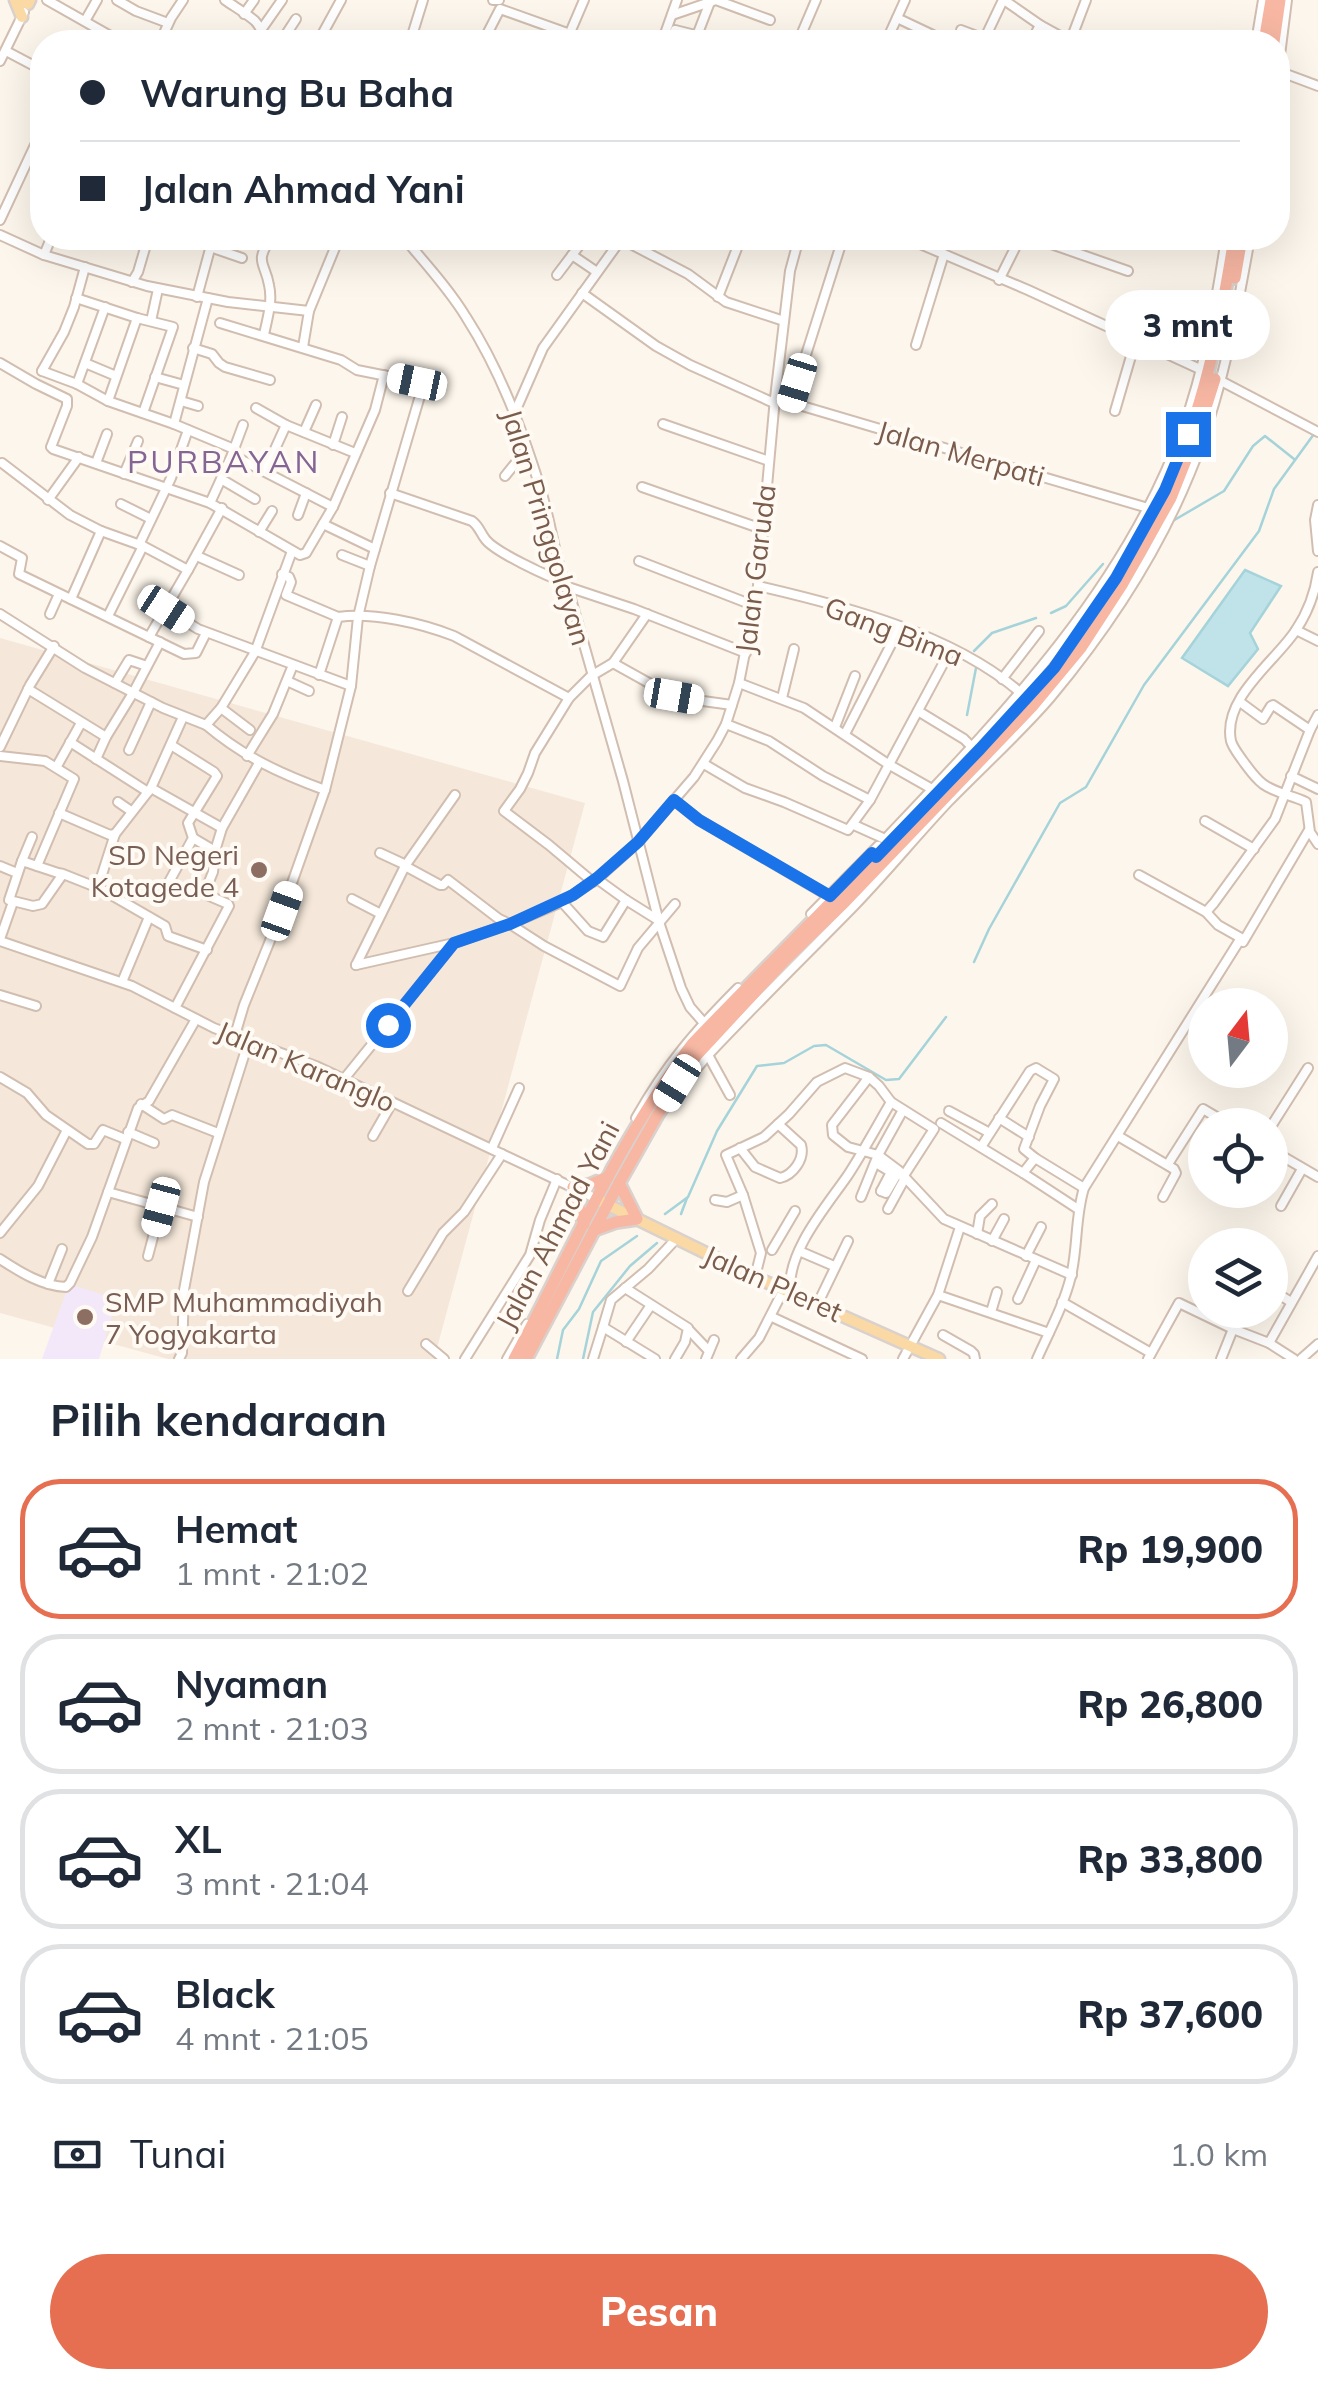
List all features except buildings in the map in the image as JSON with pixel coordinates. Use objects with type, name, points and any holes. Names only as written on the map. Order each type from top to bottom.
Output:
[{"type":"highway","points":[[1262,30],[1267,0]]},
{"type":"highway","points":[[1277,30],[1284,0]]},
{"type":"highway","name":"Jalan Ahmad Yani","points":[[526,1359],[614,1180],[677,1083],[783,955],[1054,668],[1116,578],[1165,490],[1188,434],[1222,314],[1229,250]]},
{"type":"highway","name":"Jalan Ahmad Yani","points":[[614,1180],[618,1158],[684,1054],[783,955],[845,902],[1032,707],[1101,619],[1160,518],[1202,420],[1234,305],[1244,250]]},
{"type":"highway","points":[[614,1180],[637,1218],[589,1227],[573,1187],[614,1180]]},
{"type":"highway","name":"Jalan Ahmad Yani","points":[[511,1359],[589,1227]]},
{"type":"main road","points":[[22,17],[23,1]]},
{"type":"main road","name":"Jalan Pleret","points":[[602,1202],[939,1359]]},
{"type":"street","points":[[47,0],[100,30]]},
{"type":"street","points":[[85,21],[96,0]]},
{"type":"street","points":[[117,0],[136,12],[168,23]]},
{"type":"street","points":[[165,30],[183,0]]},
{"type":"street","points":[[225,0],[255,21],[260,30]]},
{"type":"street","points":[[244,14],[254,0]]},
{"type":"street","points":[[268,30],[282,0]]},
{"type":"street","points":[[325,30],[341,0]]},
{"type":"street","points":[[415,30],[423,0]]},
{"type":"street","points":[[571,30],[584,0]]},
{"type":"street","points":[[674,30],[670,29],[678,0]]},
{"type":"street","points":[[803,30],[816,0]]},
{"type":"street","points":[[892,30],[906,0]]},
{"type":"street","points":[[989,30],[1004,0],[1049,30]]},
{"type":"street","points":[[1075,30],[1086,0]]},
{"type":"street","points":[[1281,30],[1284,0]]},
{"type":"street","points":[[672,15],[721,1],[770,20]]},
{"type":"street","points":[[699,30],[710,2]]},
{"type":"street","points":[[489,30],[500,9],[549,30]]},
{"type":"street","points":[[0,61],[22,17]]},
{"type":"street","points":[[897,18],[923,30]]},
{"type":"street","points":[[289,30],[296,19]]},
{"type":"street","points":[[1037,30],[1040,25]]},
{"type":"street","points":[[6,52],[30,64]]},
{"type":"street","points":[[1290,76],[1318,86]]},
{"type":"street","points":[[0,220],[30,156]]},
{"type":"street","points":[[4,240],[30,249]]},
{"type":"street","points":[[33,250],[158,289],[309,312]]},
{"type":"street","points":[[44,254],[46,250]]},
{"type":"street","points":[[132,282],[144,250]]},
{"type":"street","points":[[197,297],[210,250]]},
{"type":"street","points":[[227,250],[242,258]]},
{"type":"street","points":[[264,336],[270,306],[270,285],[262,258],[266,250]]},
{"type":"street","points":[[303,347],[309,312],[334,250]]},
{"type":"street","name":"Jalan Pringgolayan","points":[[414,250],[465,314],[498,372],[514,412],[548,512],[564,584],[659,921],[681,988],[704,1023]]},
{"type":"street","points":[[557,276],[576,250]]},
{"type":"street","points":[[514,412],[543,348],[613,250]]},
{"type":"street","points":[[644,250],[743,309],[784,321]]},
{"type":"street","points":[[718,296],[735,250]]},
{"type":"street","name":"Jalan Garuda","points":[[381,914],[356,966],[454,943],[562,902],[595,880],[638,842],[704,764],[726,724],[755,606],[774,400],[796,250]]},
{"type":"street","points":[[791,402],[838,250]]},
{"type":"street","points":[[938,250],[1202,370]]},
{"type":"street","points":[[1000,280],[1014,250]]},
{"type":"street","points":[[1068,250],[1128,271]]},
{"type":"street","points":[[618,1158],[624,1139],[674,1058],[704,1023],[874,855],[1021,693],[1083,613],[1148,508],[1182,431],[1202,370],[1228,250]]},
{"type":"street","points":[[916,345],[944,254]]},
{"type":"street","points":[[572,255],[597,272]]},
{"type":"street","points":[[36,384],[64,332],[85,267]]},
{"type":"street","points":[[151,321],[158,289]]},
{"type":"street","name":"Jalan Merpati","points":[[582,293],[656,346],[690,365],[774,400],[1148,508]]},
{"type":"street","points":[[76,298],[173,327],[143,413]]},
{"type":"street","points":[[174,424],[208,298]]},
{"type":"street","points":[[677,1083],[687,1080],[1025,725],[1110,621],[1170,517],[1190,472],[1221,381],[1234,305]]},
{"type":"street","points":[[77,384],[105,307]]},
{"type":"street","points":[[108,400],[137,318]]},
{"type":"street","points":[[220,323],[303,347],[344,361],[352,368],[422,386],[370,566],[358,617],[351,686],[325,790],[235,1036]]},
{"type":"street","points":[[96,330],[110,337]]},
{"type":"street","points":[[1115,412],[1136,339]]},
{"type":"street","points":[[193,348],[212,354],[226,367],[270,380]]},
{"type":"street","points":[[0,363],[68,399],[51,447],[56,451],[222,508],[300,554],[306,553],[333,506],[374,410],[384,376]]},
{"type":"street","points":[[84,363],[116,376]]},
{"type":"street","points":[[42,371],[188,430],[333,506]]},
{"type":"street","points":[[156,377],[184,385]]},
{"type":"street","points":[[1221,381],[1318,432]]},
{"type":"street","points":[[180,402],[198,406]]},
{"type":"street","points":[[304,432],[316,405]]},
{"type":"street","points":[[256,408],[354,453]]},
{"type":"street","points":[[332,445],[342,418]]},
{"type":"street","points":[[265,471],[286,424]]},
{"type":"street","points":[[664,424],[769,460]]},
{"type":"street","points":[[210,503],[243,425]]},
{"type":"street","points":[[108,616],[166,489],[188,430]]},
{"type":"street","points":[[96,463],[106,434]]},
{"type":"street","points":[[124,474],[138,441]]},
{"type":"street","points":[[505,476],[527,449]]},
{"type":"street","points":[[48,500],[79,458]]},
{"type":"street","points":[[0,462],[70,515],[188,570]]},
{"type":"street","points":[[222,479],[255,499]]},
{"type":"street","points":[[642,486],[762,529]]},
{"type":"street","points":[[298,516],[306,492]]},
{"type":"street","points":[[390,493],[472,521],[491,544],[564,584],[746,653]]},
{"type":"street","points":[[122,504],[151,518]]},
{"type":"street","points":[[1318,506],[1318,551]]},
{"type":"street","points":[[148,636],[222,508]]},
{"type":"street","points":[[259,532],[272,511]]},
{"type":"street","points":[[323,524],[375,549]]},
{"type":"street","points":[[71,599],[101,531]]},
{"type":"street","points":[[0,546],[22,558],[19,574],[184,654],[198,650],[206,632]]},
{"type":"street","points":[[206,725],[256,652],[292,551]]},
{"type":"street","points":[[342,555],[370,566]]},
{"type":"street","points":[[197,556],[239,575]]},
{"type":"street","points":[[638,561],[755,606]]},
{"type":"street","points":[[1224,964],[1229,964],[1240,948],[1309,830],[1306,802],[1274,791],[1255,777],[1231,743],[1232,715],[1264,666],[1296,630],[1313,596],[1318,572]]},
{"type":"street","points":[[282,574],[291,582],[286,595],[338,617],[416,622],[440,630],[570,698]]},
{"type":"street","name":"Gang Bima","points":[[758,586],[900,627],[951,649],[1021,693]]},
{"type":"street","points":[[50,614],[59,594]]},
{"type":"street","points":[[166,609],[206,632],[351,686]]},
{"type":"street","points":[[0,614],[85,668],[206,725],[259,763],[325,790]]},
{"type":"street","points":[[647,614],[613,663],[591,676],[570,698],[535,753],[520,790],[504,811],[595,880],[659,921]]},
{"type":"street","points":[[319,675],[338,617]]},
{"type":"street","points":[[844,734],[900,627]]},
{"type":"street","points":[[1296,630],[1318,641]]},
{"type":"street","points":[[1002,679],[1039,631]]},
{"type":"street","points":[[96,759],[160,642]]},
{"type":"street","points":[[0,747],[54,646]]},
{"type":"street","points":[[782,698],[794,649]]},
{"type":"street","points":[[851,827],[870,800],[951,649]]},
{"type":"street","points":[[114,683],[129,660],[148,666]]},
{"type":"street","points":[[613,663],[674,696],[732,705]]},
{"type":"street","points":[[248,756],[273,714],[293,665]]},
{"type":"street","points":[[834,727],[854,676]]},
{"type":"street","points":[[286,681],[309,691]]},
{"type":"street","points":[[738,683],[804,708],[932,790]]},
{"type":"street","points":[[28,689],[106,736]]},
{"type":"street","points":[[129,750],[152,702]]},
{"type":"street","points":[[1240,702],[1263,719],[1274,705],[1310,730]]},
{"type":"street","points":[[221,708],[250,730]]},
{"type":"street","points":[[918,711],[972,747]]},
{"type":"street","points":[[1206,912],[1275,818],[1318,716]]},
{"type":"street","points":[[98,887],[115,834],[149,790],[183,717]]},
{"type":"street","points":[[57,766],[81,723]]},
{"type":"street","points":[[726,724],[769,742],[870,800]]},
{"type":"street","points":[[70,742],[222,828]]},
{"type":"street","points":[[171,745],[216,775],[187,824],[193,838],[215,852]]},
{"type":"street","points":[[229,758],[234,748]]},
{"type":"street","points":[[0,756],[36,758],[74,778],[38,866]]},
{"type":"street","points":[[175,1008],[229,906],[206,893],[222,828],[259,763]]},
{"type":"street","points":[[704,764],[745,788],[885,839]]},
{"type":"street","points":[[1291,776],[1318,790]]},
{"type":"street","points":[[352,900],[381,914],[406,866],[454,795]]},
{"type":"street","points":[[674,800],[724,836],[830,896]]},
{"type":"street","points":[[118,802],[131,811]]},
{"type":"street","points":[[59,813],[115,834]]},
{"type":"street","points":[[1205,821],[1254,849]]},
{"type":"street","points":[[1309,830],[1318,844]]},
{"type":"street","points":[[32,837],[9,899],[33,906],[42,904],[63,874]]},
{"type":"street","points":[[169,882],[193,838]]},
{"type":"street","points":[[380,853],[440,885],[448,880],[499,920],[620,986],[634,953],[674,904]]},
{"type":"street","points":[[22,861],[98,887],[165,926],[168,936],[208,950]]},
{"type":"street","points":[[0,866],[16,872]]},
{"type":"street","points":[[1037,1359],[1072,1275],[1078,1209],[1084,1188],[1242,938],[1218,925],[1206,912],[1138,875]]},
{"type":"street","points":[[562,902],[588,930],[603,937],[626,900]]},
{"type":"street","points":[[0,940],[13,902]]},
{"type":"street","points":[[122,982],[149,917]]},
{"type":"street","name":"Jalan Karanglo","points":[[0,940],[122,982],[196,1019],[344,1080],[602,1202]]},
{"type":"street","points":[[344,1080],[454,943]]},
{"type":"street","points":[[0,995],[36,1006]]},
{"type":"street","points":[[0,1259],[48,1284],[66,1287],[70,1283],[88,1247],[139,1106],[148,1101],[196,1019]]},
{"type":"street","points":[[179,1359],[184,1290],[207,1167],[249,1040]]},
{"type":"street","points":[[708,1054],[730,1095]]},
{"type":"street","points":[[981,1146],[1034,1067],[1052,1076],[1053,1082],[1024,1148],[1084,1188]]},
{"type":"street","points":[[756,1277],[762,1254],[743,1195],[722,1152],[764,1137],[825,1076],[845,1068],[869,1077],[891,1102],[934,1129],[886,1193],[881,1191],[891,1172],[877,1159]]},
{"type":"street","points":[[1283,1108],[1308,1068]]},
{"type":"street","points":[[0,1077],[28,1093],[46,1115],[90,1145],[103,1130],[154,1143]]},
{"type":"street","points":[[869,1077],[832,1128],[838,1141],[863,1151],[902,1176],[938,1214],[960,1228],[1072,1275]]},
{"type":"street","points":[[492,1148],[518,1088]]},
{"type":"street","points":[[373,1136],[392,1102]]},
{"type":"street","points":[[741,1359],[772,1317],[816,1221],[891,1102]]},
{"type":"street","points":[[139,1106],[164,1119],[172,1115],[218,1132]]},
{"type":"street","points":[[861,1197],[903,1110]]},
{"type":"street","points":[[949,1111],[988,1132]]},
{"type":"street","points":[[1000,1118],[1029,1136]]},
{"type":"street","points":[[942,1123],[1078,1209]]},
{"type":"street","points":[[740,1148],[756,1167],[780,1178],[786,1176],[802,1158],[803,1150],[778,1124]]},
{"type":"street","points":[[0,1233],[38,1186],[67,1130]]},
{"type":"street","points":[[1168,1164],[1188,1133]]},
{"type":"street","points":[[1118,1136],[1168,1164],[1176,1173],[1163,1197]]},
{"type":"street","points":[[408,1292],[443,1232],[464,1212],[502,1154]]},
{"type":"street","points":[[1023,1173],[1035,1158]]},
{"type":"street","points":[[1288,1160],[1318,1178]]},
{"type":"street","points":[[1288,1194],[1302,1169]]},
{"type":"street","points":[[888,1210],[902,1176]]},
{"type":"street","points":[[466,1359],[530,1256],[557,1179]]},
{"type":"street","points":[[108,1192],[198,1217]]},
{"type":"street","points":[[715,1200],[727,1202],[743,1195]]},
{"type":"street","points":[[894,1198],[905,1204]]},
{"type":"street","points":[[977,1234],[980,1216],[992,1204]]},
{"type":"street","points":[[148,1256],[161,1207]]},
{"type":"street","points":[[772,1250],[795,1211]]},
{"type":"street","points":[[992,1242],[1004,1219]]},
{"type":"street","points":[[1026,1256],[1041,1227]]},
{"type":"street","points":[[903,1359],[938,1295],[960,1228]]},
{"type":"street","points":[[593,1359],[611,1300],[648,1269],[676,1238]]},
{"type":"street","points":[[818,1304],[848,1241]]},
{"type":"street","points":[[48,1284],[62,1249]]},
{"type":"street","points":[[762,1254],[772,1250],[834,1266]]},
{"type":"street","points":[[1269,1343],[1318,1256]]},
{"type":"street","points":[[1018,1300],[1036,1260]]},
{"type":"street","points":[[625,1288],[688,1328],[708,1355]]},
{"type":"street","points":[[990,1312],[997,1292]]},
{"type":"street","points":[[938,1295],[1049,1333]]},
{"type":"street","points":[[1062,1302],[1150,1356],[1178,1304],[1298,1359],[1318,1344]]},
{"type":"street","points":[[626,1342],[651,1306]]},
{"type":"street","points":[[772,1317],[862,1359]]},
{"type":"street","points":[[603,1327],[654,1359]]},
{"type":"street","points":[[675,1359],[688,1328]]},
{"type":"street","points":[[1221,1359],[1233,1329]]},
{"type":"street","points":[[944,1335],[971,1351],[974,1359]]},
{"type":"street","points":[[708,1355],[714,1340]]},
{"type":"street","points":[[426,1344],[444,1359]]},
{"type":"shaded area","points":[[0,638],[585,803],[434,1359],[168,1359],[0,1313]]},
{"type":"shaded area","name":"SMP Muhammadiyah 7 Yogyakarta","points":[[69,1284],[117,1299],[99,1359],[42,1359]]},
{"type":"water","points":[[1245,570],[1281,586],[1250,633],[1258,649],[1228,686],[1182,658]]},
{"type":"waterway","points":[[974,962],[1060,803],[1086,787],[1144,685],[1259,531],[1274,489],[1314,434]]},
{"type":"waterway","points":[[1171,522],[1224,491],[1253,446],[1265,436],[1294,459]]},
{"type":"waterway","points":[[1051,613],[1066,606],[1103,564]]},
{"type":"waterway","points":[[974,651],[992,633],[1036,618]]},
{"type":"waterway","points":[[967,715],[976,668]]},
{"type":"waterway","points":[[665,1214],[688,1197],[717,1131],[757,1066],[784,1063],[814,1046],[826,1045],[886,1080],[899,1079],[946,1017]]},
{"type":"waterway","points":[[681,1214],[687,1198]]},
{"type":"waterway","points":[[557,1359],[563,1330],[579,1309],[601,1261],[637,1236]]},
{"type":"waterway","points":[[583,1359],[593,1312],[630,1266],[657,1243]]},
{"type":"place","name":"SD Negeri Kotagede 4","points":[[259,870]]},
{"type":"place","name":"SMP Muhammadiyah 7 Yogyakarta","points":[[85,1317]]},
{"type":"district","name":"PURBAYAN","points":[[224,461]]},
{"type":"route","points":[[388,1025],[454,943],[510,924],[573,895],[638,842],[674,800],[699,820],[830,896],[872,853],[876,857],[1054,668],[1116,578],[1165,490],[1188,434]]}]
